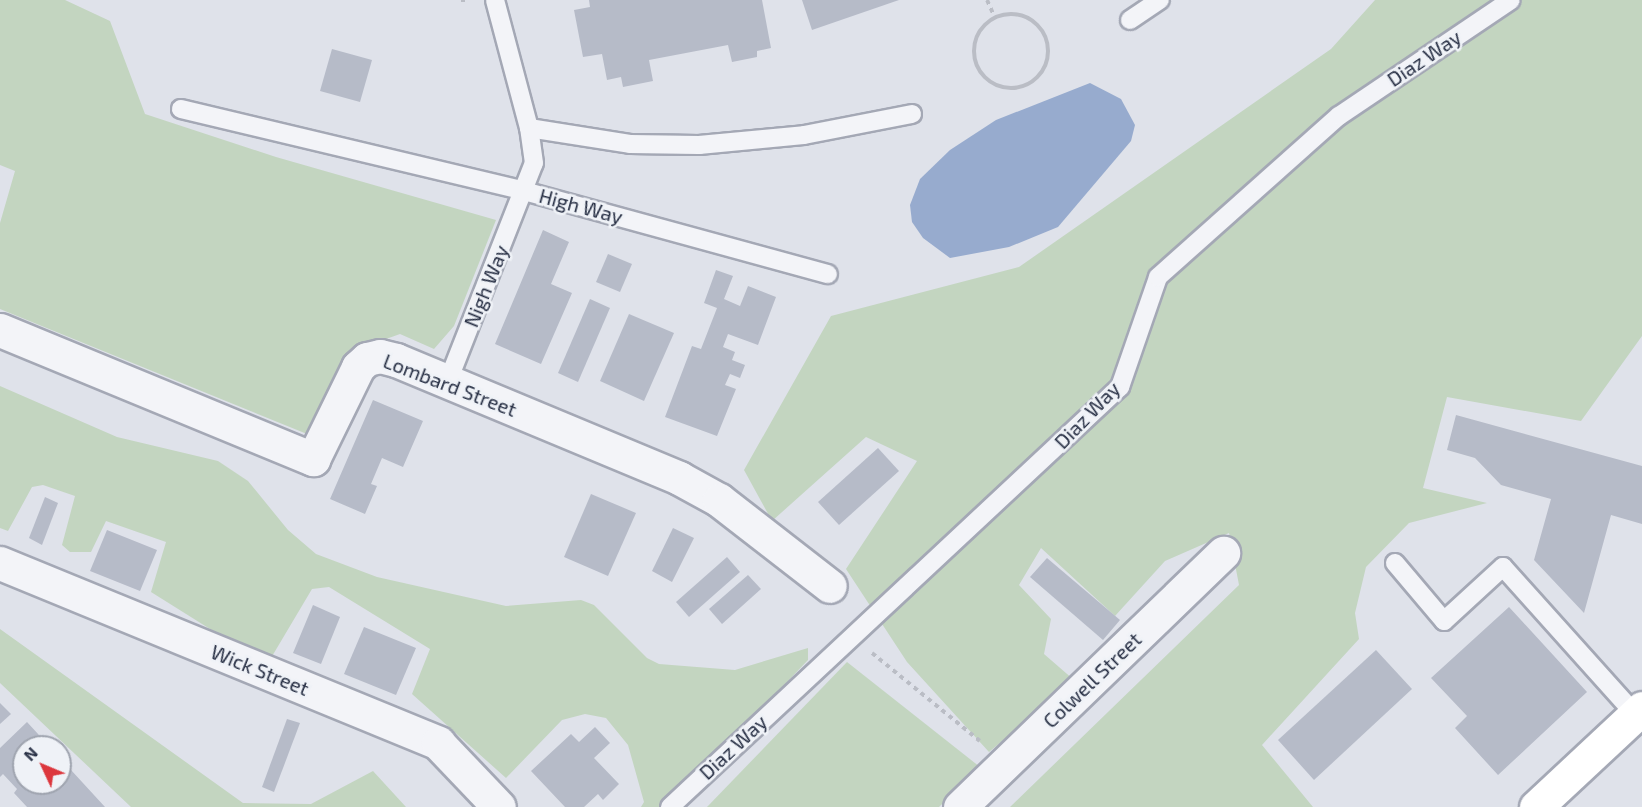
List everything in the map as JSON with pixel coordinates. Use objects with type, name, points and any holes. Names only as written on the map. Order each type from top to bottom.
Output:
[{"type":"main road","points":[[1536,807],[1638,711]]},
{"type":"street","name":"Lombard Street","points":[[0,330],[314,459],[358,367],[367,359],[380,356],[448,381],[679,478],[719,500],[830,586]]},
{"type":"street","name":"Colwell Street","points":[[960,807],[1223,553]]},
{"type":"street","name":"Wick Street","points":[[0,563],[438,743],[499,807]]},
{"type":"lane","name":"High Way","points":[[495,0],[529,128],[534,164],[524,191],[828,274]]},
{"type":"lane","points":[[1130,20],[1160,0]]},
{"type":"lane","name":"Diaz Way","points":[[670,807],[1120,387],[1158,277],[1339,116],[1511,0]]},
{"type":"lane","points":[[180,109],[524,191]]},
{"type":"lane","points":[[529,128],[630,144],[699,145],[804,135],[912,114]]},
{"type":"lane","name":"Nigh Way","points":[[448,381],[524,191]]},
{"type":"lane","points":[[1395,563],[1444,621],[1503,567],[1638,711]]},
{"type":"path","points":[[987,0],[995,18]]},
{"type":"path","points":[[1006,14],[1029,19],[1045,37],[1047,62],[1041,73],[1021,87],[996,86],[978,70],[974,45],[978,34],[995,18],[1006,14]]},
{"type":"path","points":[[853,637],[1006,763]]},
{"type":"green space","points":[[0,0],[65,0],[110,21],[145,114],[276,157],[496,220],[454,326],[434,349],[400,334],[347,353],[307,434],[0,309],[0,223],[15,171],[0,165]]},
{"type":"green space","points":[[1375,0],[1642,0],[1642,336],[1581,421],[1447,397],[1423,488],[1487,503],[1409,523],[1366,567],[1355,613],[1359,639],[1262,745],[1313,807],[1010,807],[1239,585],[1229,533],[1165,561],[1115,616],[1041,548],[1019,585],[1051,619],[1044,654],[1074,680],[989,752],[907,662],[846,569],[917,461],[866,437],[772,521],[744,470],[831,316],[1019,267],[1331,49]]},
{"type":"green space","points":[[0,386],[117,437],[218,461],[248,481],[288,530],[316,554],[377,577],[506,606],[581,600],[594,605],[647,658],[659,664],[735,670],[808,648],[808,660],[668,807],[641,807],[644,802],[628,745],[606,718],[585,714],[562,720],[506,778],[412,694],[430,649],[329,587],[312,589],[271,658],[218,634],[151,592],[166,542],[106,521],[91,552],[70,552],[62,545],[75,496],[43,485],[32,487],[8,531],[0,528]]},
{"type":"green space","points":[[0,629],[243,803],[311,804],[373,771],[406,807],[131,807],[72,751],[72,735],[55,735],[0,683]]},
{"type":"green space","points":[[847,662],[980,767],[939,807],[707,807]]},
{"type":"water","points":[[1090,83],[1121,99],[1135,125],[1131,141],[1058,227],[1009,247],[950,258],[923,238],[912,222],[910,205],[920,179],[950,150],[996,120]]},
{"type":"building","points":[[589,0],[762,0],[771,48],[757,51],[757,57],[732,62],[728,45],[649,60],[653,81],[623,87],[621,77],[607,80],[602,54],[583,57],[574,10],[590,7]]},
{"type":"building","points":[[802,0],[899,0],[812,30]]},
{"type":"building","points":[[332,49],[372,60],[360,102],[320,91]]},
{"type":"building","points":[[543,230],[569,242],[551,284],[572,293],[541,364],[495,344]]},
{"type":"building","points":[[608,254],[632,264],[620,292],[596,282]]},
{"type":"building","points":[[716,270],[733,276],[724,299],[740,306],[748,286],[776,297],[758,345],[728,334],[723,347],[735,352],[732,360],[745,365],[740,378],[730,374],[725,385],[736,389],[717,436],[665,417],[692,346],[701,349],[717,308],[704,303]]},
{"type":"building","points":[[590,299],[610,308],[578,382],[558,373]]},
{"type":"building","points":[[629,314],[674,333],[644,401],[600,381]]},
{"type":"building","points":[[373,400],[423,421],[403,467],[382,458],[371,484],[377,486],[365,514],[330,499]]},
{"type":"building","points":[[1456,415],[1642,466],[1642,524],[1611,515],[1584,613],[1534,560],[1551,499],[1501,485],[1475,458],[1447,450]]},
{"type":"building","points":[[878,448],[899,471],[839,525],[818,502]]},
{"type":"building","points":[[591,494],[636,513],[608,576],[564,557]]},
{"type":"building","points":[[45,497],[58,503],[42,545],[29,538]]},
{"type":"building","points":[[673,528],[694,538],[672,582],[652,571]]},
{"type":"building","points":[[107,530],[157,550],[140,591],[90,571]]},
{"type":"building","points":[[727,557],[740,572],[689,617],[676,602]]},
{"type":"building","points":[[1047,558],[1120,620],[1103,640],[1030,577]]},
{"type":"building","points":[[748,575],[761,589],[722,624],[709,609]]},
{"type":"building","points":[[313,605],[340,617],[321,664],[293,653]]},
{"type":"building","points":[[1509,607],[1587,692],[1498,775],[1455,728],[1467,716],[1431,678]]},
{"type":"building","points":[[364,627],[416,648],[396,695],[344,674]]},
{"type":"building","points":[[1376,650],[1412,689],[1314,780],[1278,740]]},
{"type":"building","points":[[0,703],[11,714],[0,724]]},
{"type":"building","points":[[287,719],[300,723],[274,792],[262,787]]},
{"type":"building","points":[[27,722],[39,735],[14,735]]},
{"type":"building","points":[[595,727],[610,743],[594,758],[619,784],[603,800],[598,794],[584,807],[565,807],[531,771],[571,734],[579,742]]},
{"type":"building","points":[[12,736],[12,784],[3,774],[0,777],[0,748]]},
{"type":"building","points":[[72,771],[105,807],[27,807],[16,795],[72,795]]}]
